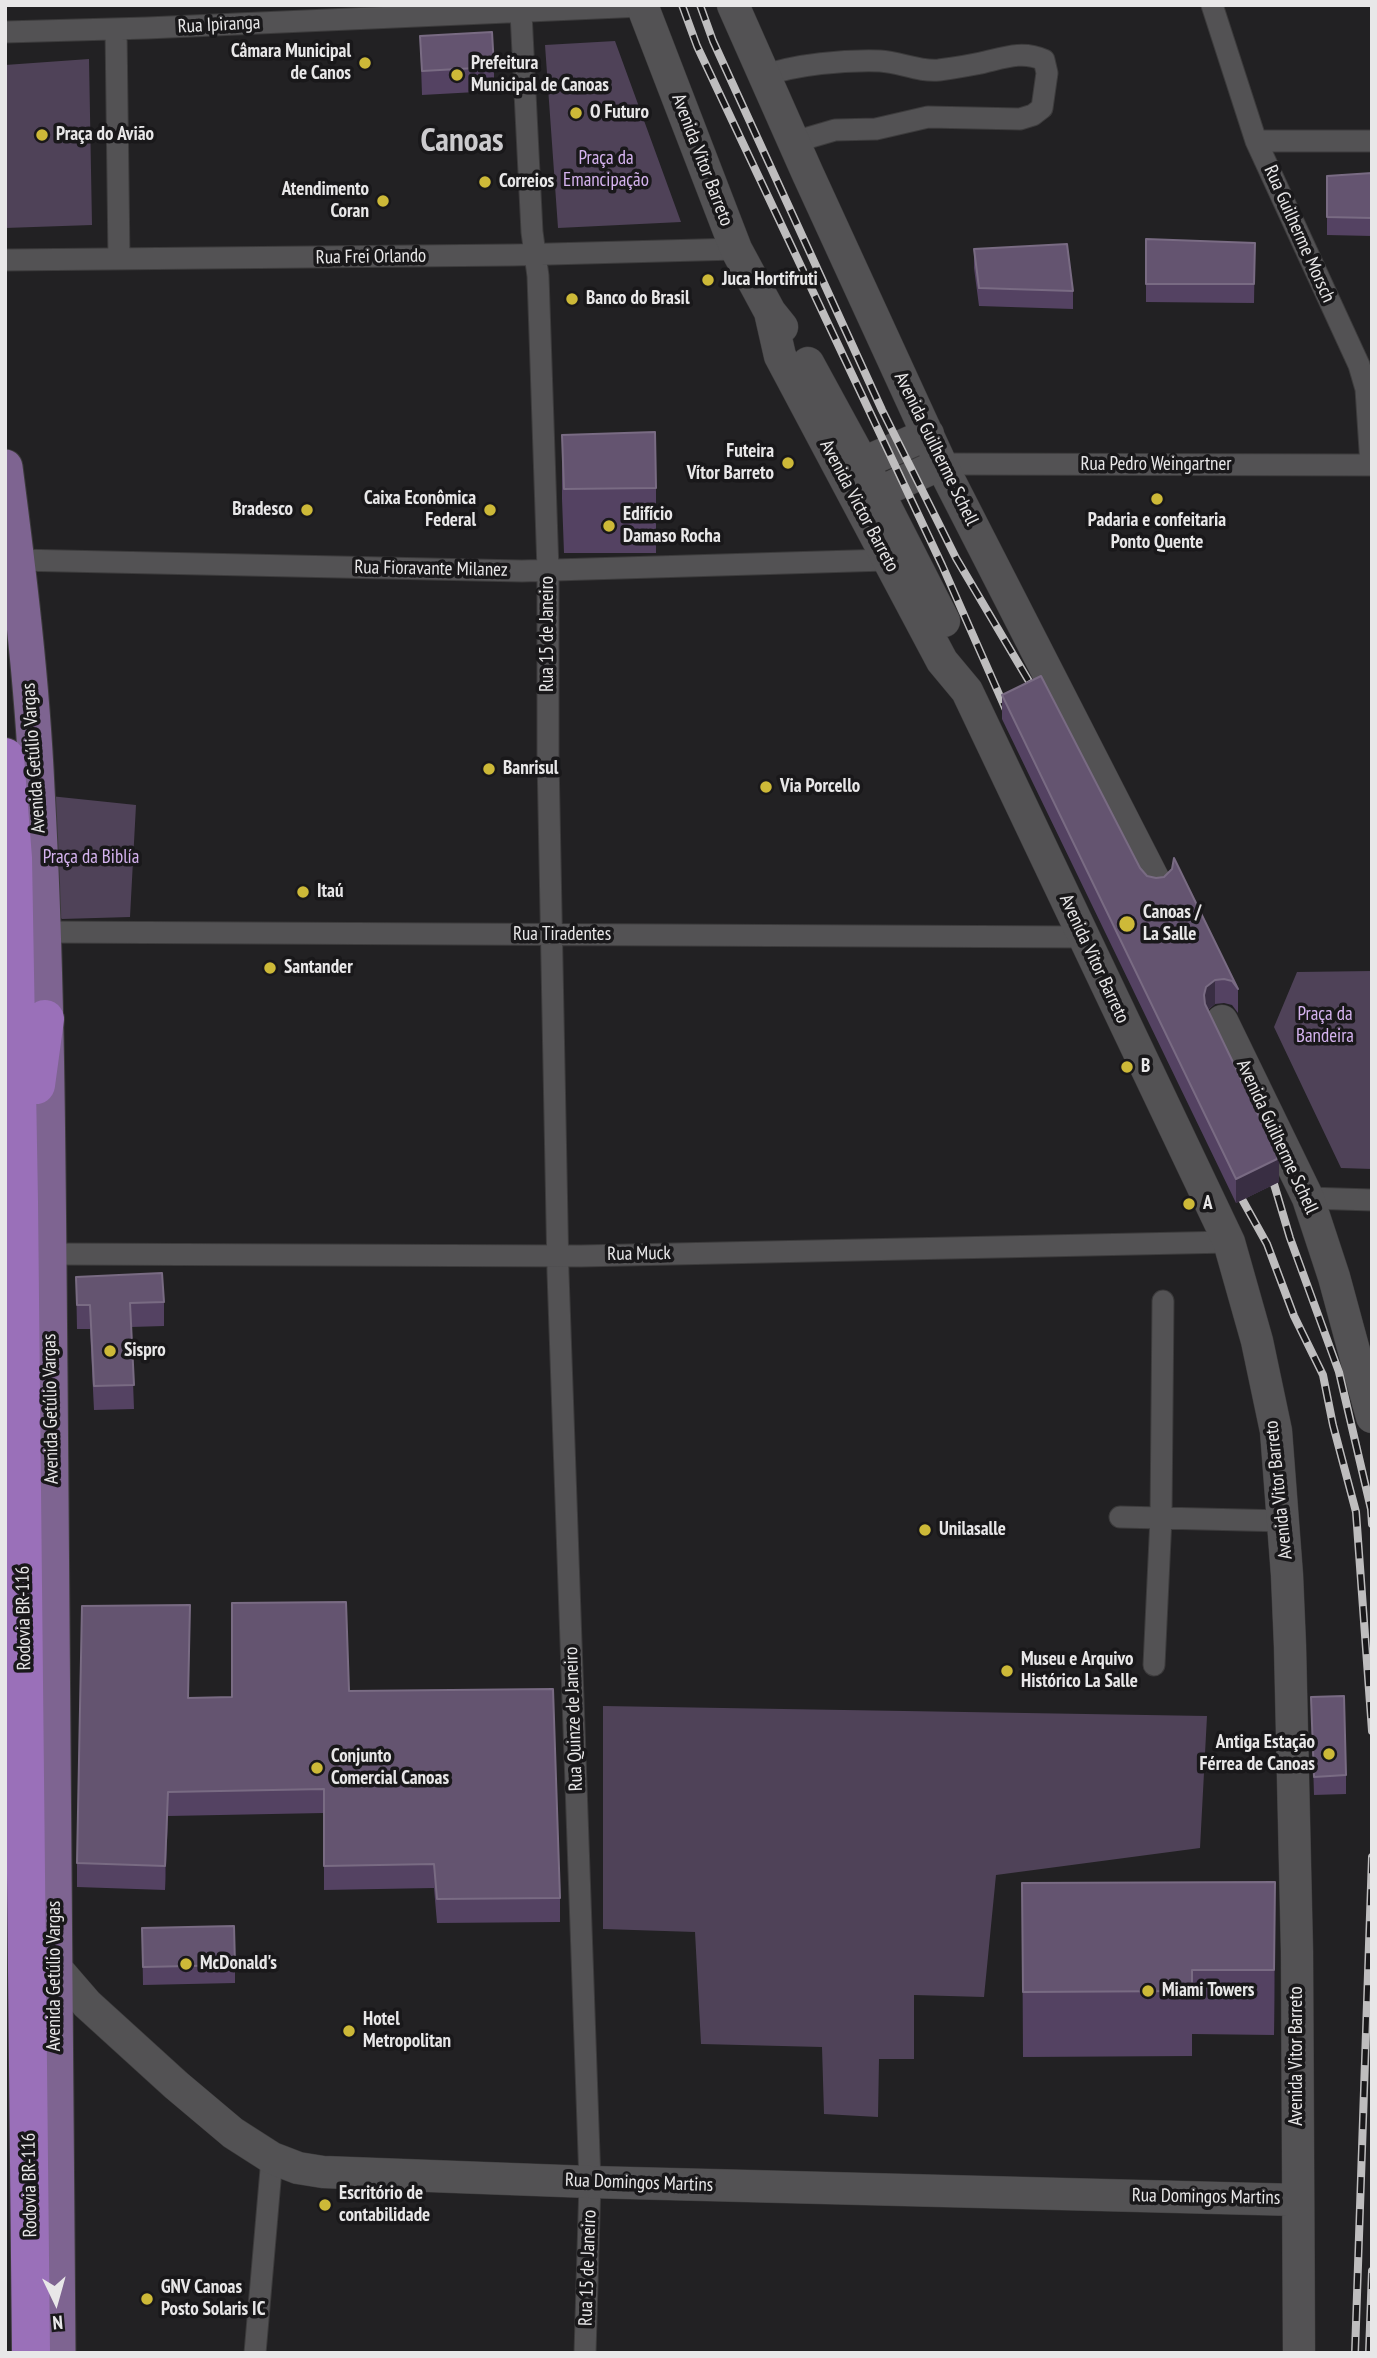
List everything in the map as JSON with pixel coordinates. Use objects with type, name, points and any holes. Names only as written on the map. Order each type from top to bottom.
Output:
[{"type":"highway","name":"Rodovia BR-116","points":[[5,757],[13,858],[19,1202],[31,2353]]},
{"type":"highway","points":[[19,1202],[45,1018]]},
{"type":"main road","name":"Avenida Guilherme Schell","points":[[733,5],[941,464],[1156,884]]},
{"type":"main road","name":"Avenida Vitor Barreto","points":[[642,6],[736,249],[770,312]]},
{"type":"main road","points":[[770,312],[799,347],[863,463],[960,652],[967,691]]},
{"type":"main road","name":"Avenida Victor Barreto","points":[[770,312],[780,356],[942,661],[967,691]]},
{"type":"main road","points":[[863,463],[928,434]]},
{"type":"main road","points":[[878,494],[941,464]]},
{"type":"main road","name":"Avenida Getúlio Vargas","points":[[5,467],[17,560],[37,785],[45,1018],[58,2353]]},
{"type":"main road","name":"Avenida Vitor Barreto","points":[[967,691],[1229,1242],[1257,1341],[1276,1431],[1284,1521],[1290,1646],[1297,1952],[1299,2353]]},
{"type":"main road","name":"Avenida Guilherme Schell","points":[[1222,1021],[1308,1198],[1341,1300],[1372,1417]]},
{"type":"main road","name":"Rua Domingos Martins","points":[[55,1967],[88,2004],[233,2133],[272,2158],[298,2168],[323,2172],[590,2182],[1298,2200]]},
{"type":"street","name":"Rua Guilherme Morsch","points":[[1212,5],[1256,141],[1359,365],[1366,389],[1371,465]]},
{"type":"street","name":"Rua Ipiranga","points":[[5,32],[116,29],[384,12],[521,13],[642,6]]},
{"type":"street","name":"Rua 15 de Janeiro","points":[[521,13],[532,232],[536,255],[548,570],[548,757],[558,1255]]},
{"type":"street","points":[[116,29],[119,259]]},
{"type":"street","points":[[764,76],[784,69],[882,61],[934,70],[982,63],[1008,55],[1033,55],[1044,60],[1046,74],[1042,108],[1033,115],[1020,118],[928,117],[876,129],[835,130],[794,142]]},
{"type":"street","points":[[1256,141],[1372,141]]},
{"type":"street","name":"Rua Frei Orlando","points":[[5,260],[536,255],[736,249]]},
{"type":"street","name":"Rua Pedro Weingartner","points":[[941,464],[1371,465]]},
{"type":"street","name":"Rua Fioravante Milanez","points":[[17,560],[548,570],[887,560]]},
{"type":"street","name":"Rua Tiradentes","points":[[42,932],[1083,937]]},
{"type":"street","points":[[1308,1198],[1372,1200]]},
{"type":"street","name":"Rua Muck","points":[[49,1254],[558,1255],[1229,1242]]},
{"type":"street","name":"Rua Quinze de Janeiro","points":[[558,1255],[590,2182]]},
{"type":"street","points":[[1154,1665],[1161,1518],[1163,1301]]},
{"type":"street","points":[[1120,1517],[1284,1521]]},
{"type":"street","points":[[255,2353],[272,2158]]},
{"type":"street","name":"Rua 15 de Janeiro","points":[[585,2353],[590,2182]]},
{"type":"green space","name":"Praça da Emancipação","points":[[615,41],[681,222],[558,228],[545,45]]},
{"type":"green space","points":[[89,59],[92,225],[5,228],[5,65]]},
{"type":"green space","name":"Praça da Biblía","points":[[50,796],[136,805],[130,917],[62,919],[52,911]]},
{"type":"green space","name":"Praça da Bandeira","points":[[1372,971],[1372,1169],[1341,1168],[1274,1027],[1297,972]]},
{"type":"green space","points":[[603,1706],[1207,1716],[1200,1848],[996,1875],[984,1997],[914,1995],[914,2059],[879,2059],[878,2117],[824,2114],[822,2047],[701,2044],[695,1932],[603,1929]]},
{"type":"building","points":[[492,32],[494,67],[422,71],[420,36]]},
{"type":"building","points":[[1372,173],[1372,218],[1327,217],[1327,176]]},
{"type":"building","points":[[1146,239],[1255,243],[1254,284],[1146,284]]},
{"type":"building","points":[[1067,244],[1073,291],[979,288],[974,249]]},
{"type":"building","points":[[655,432],[656,488],[564,489],[562,435]]},
{"type":"building","points":[[1041,676],[1140,868],[1147,876],[1164,877],[1172,869],[1174,858],[1238,989],[1232,981],[1215,980],[1206,987],[1205,1004],[1279,1158],[1236,1179],[1002,695]]},
{"type":"building","points":[[162,1273],[164,1302],[130,1303],[134,1385],[94,1386],[90,1305],[77,1305],[76,1277]]},
{"type":"building","name":"Conjunto Comercial Canoas","points":[[346,1602],[349,1691],[553,1689],[560,1898],[437,1899],[434,1864],[324,1866],[324,1789],[168,1792],[165,1866],[77,1863],[82,1606],[190,1605],[188,1698],[232,1697],[232,1603]]},
{"type":"building","name":"Antiga Estação Férrea de Canoas","points":[[1344,1696],[1346,1775],[1314,1777],[1311,1697]]},
{"type":"building","points":[[1275,1882],[1274,1970],[1192,1970],[1192,1991],[1023,1992],[1022,1883]]},
{"type":"building","points":[[234,1926],[235,1965],[143,1967],[142,1928]]},
{"type":"railway","points":[[682,5],[697,46],[942,565],[1010,719]]},
{"type":"railway","points":[[700,5],[713,41],[882,410],[956,558],[1040,700]]},
{"type":"railway","points":[[1265,1166],[1274,1184],[1290,1238],[1339,1372],[1371,1509],[1372,1524]]},
{"type":"railway","points":[[1233,1183],[1267,1244],[1294,1316],[1323,1375],[1356,1512],[1372,1731]]},
{"type":"railway","points":[[1355,2353],[1372,1857]]},
{"type":"railway","points":[[1369,2353],[1372,2271]]},
{"type":"place","name":"Câmara Municipal de Canos","points":[[365,63]]},
{"type":"place","name":"Prefeitura Municipal de Canoas","points":[[457,75]]},
{"type":"place","name":"O Futuro","points":[[576,113]]},
{"type":"place","name":"Praça do Avião","points":[[42,135]]},
{"type":"place","name":"Correios","points":[[485,182]]},
{"type":"place","name":"Atendimento Coran","points":[[383,201]]},
{"type":"place","name":"Juca Hortifruti","points":[[708,280]]},
{"type":"place","name":"Banco do Brasil","points":[[572,299]]},
{"type":"place","name":"Futeira Vítor Barreto","points":[[788,463]]},
{"type":"place","name":"Padaria e confeitaria Ponto Quente","points":[[1157,499]]},
{"type":"place","name":"Bradesco","points":[[307,510]]},
{"type":"place","name":"Caixa Econômica Federal","points":[[490,510]]},
{"type":"place","name":"Edifício Damaso Rocha","points":[[609,526]]},
{"type":"place","name":"Banrisul","points":[[489,769]]},
{"type":"place","name":"Via Porcello","points":[[766,787]]},
{"type":"place","name":"Itaú","points":[[303,892]]},
{"type":"place","name":"Canoas / La Salle","points":[[1127,924]]},
{"type":"place","name":"Santander","points":[[270,968]]},
{"type":"place","name":"B","points":[[1127,1067]]},
{"type":"place","name":"A","points":[[1189,1204]]},
{"type":"place","name":"Sispro","points":[[110,1351]]},
{"type":"place","name":"Unilasalle","points":[[925,1530]]},
{"type":"place","name":"Museu e Arquivo Histórico La Salle","points":[[1007,1671]]},
{"type":"place","name":"Antiga Estação Férrea de Canoas","points":[[1329,1754]]},
{"type":"place","name":"Conjunto Comercial Canoas","points":[[317,1768]]},
{"type":"place","name":"McDonald's","points":[[186,1964]]},
{"type":"place","name":"Miami Towers","points":[[1148,1991]]},
{"type":"place","name":"Hotel Metropolitan","points":[[349,2031]]},
{"type":"place","name":"Escritório de contabilidade","points":[[325,2205]]},
{"type":"place","name":"GNV Canoas Posto Solaris IC","points":[[147,2299]]},
{"type":"district","name":"Canoas","points":[[462,142]]}]
